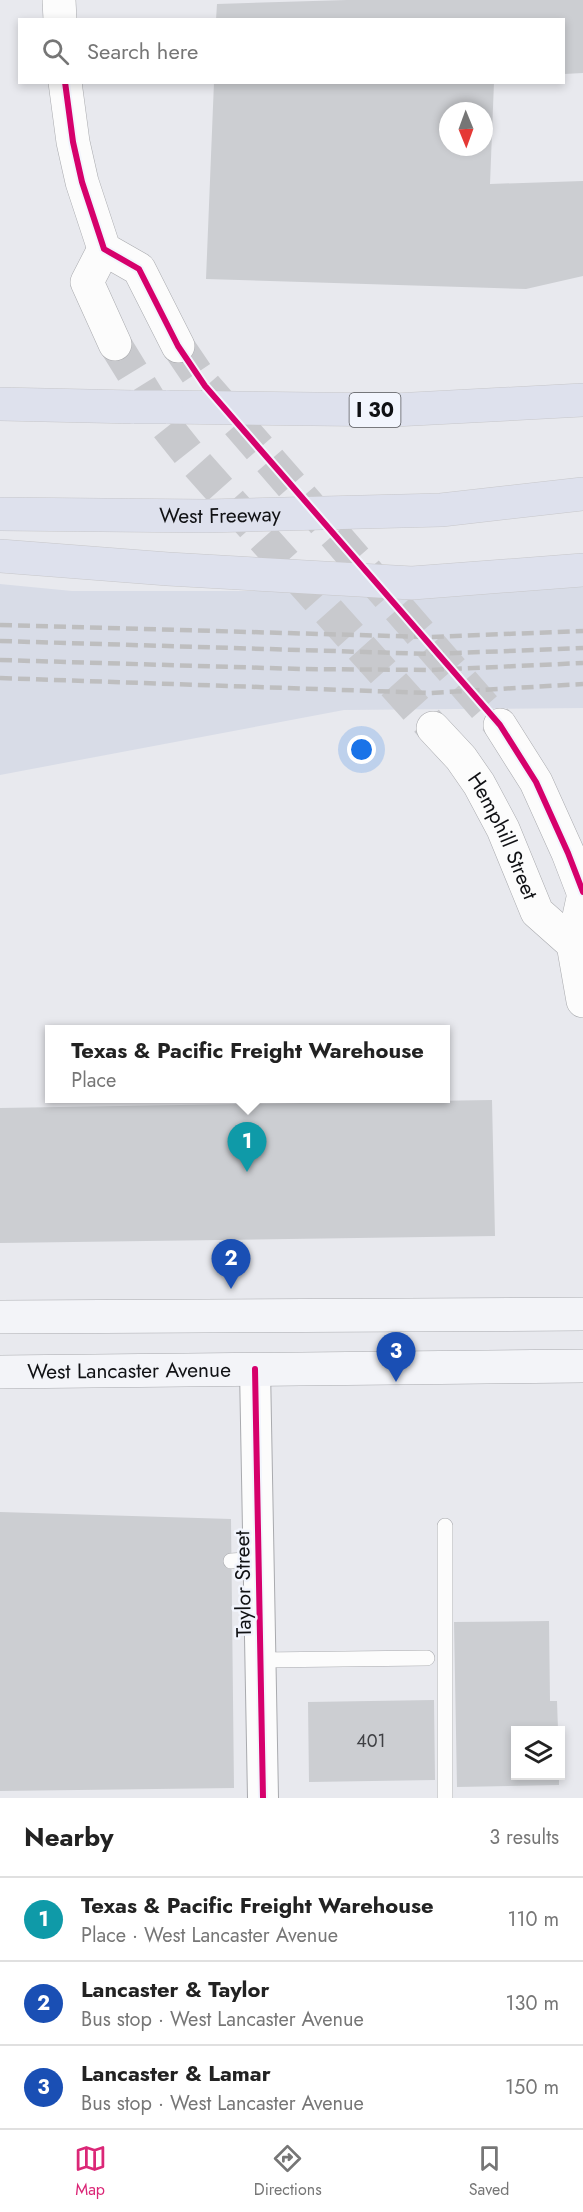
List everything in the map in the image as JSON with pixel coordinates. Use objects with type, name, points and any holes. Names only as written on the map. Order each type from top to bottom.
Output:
[{"type":"highway","name":"I 30","points":[[0,404],[394,410],[583,400]]},
{"type":"highway","name":"West Freeway","points":[[0,514],[206,516],[441,510],[583,494]]},
{"type":"highway","points":[[0,556],[168,569],[412,583],[583,570]]},
{"type":"main road","points":[[0,1317],[583,1314]]},
{"type":"main road","name":"West Lancaster Avenue","points":[[0,1372],[583,1366]]},
{"type":"street","points":[[59,0],[60,18]]},
{"type":"street","points":[[65,84],[73,142],[82,183],[104,249],[139,269],[178,346]]},
{"type":"street","points":[[104,249],[87,282],[115,344]]},
{"type":"street","points":[[500,725],[536,782],[583,892]]},
{"type":"street","name":"Hemphill Street","points":[[433,728],[461,758],[479,784],[503,829],[537,912],[573,944]]},
{"type":"street","points":[[583,898],[573,944],[583,1000]]},
{"type":"street","name":"Taylor Street","points":[[255,1369],[245,1560],[261,1660],[263,1798]]},
{"type":"lane","points":[[445,1526],[445,1798]]},
{"type":"lane","points":[[261,1660],[427,1658]]},
{"type":"shaded area","points":[[583,580],[583,708],[344,710],[0,775],[0,584],[72,591],[462,591]]},
{"type":"building","points":[[347,0],[583,0],[583,73],[565,74],[565,18],[216,18],[217,4]]},
{"type":"building","points":[[214,84],[494,84],[493,108],[493,102],[439,102],[439,156],[491,156],[490,184],[583,181],[583,276],[526,289],[206,279]]},
{"type":"building","points":[[492,1100],[495,1236],[0,1243],[0,1108],[450,1103],[450,1101]]},
{"type":"building","points":[[0,1512],[231,1519],[234,1788],[0,1791]]},
{"type":"building","points":[[549,1621],[550,1701],[557,1701],[558,1726],[511,1726],[511,1780],[559,1780],[559,1785],[457,1787],[454,1622]]},
{"type":"building","points":[[434,1700],[435,1780],[309,1782],[308,1702]]},
{"type":"tunnel","points":[[115,344],[163,422],[195,462],[433,728]]},
{"type":"tunnel","points":[[178,346],[205,386],[500,725]]},
{"type":"railway","points":[[0,625],[429,637],[583,631]]},
{"type":"railway","points":[[0,641],[432,654],[583,648]]},
{"type":"railway","points":[[0,660],[301,669],[430,670],[583,663]]},
{"type":"railway","points":[[0,678],[430,693],[583,684]]},
{"type":"cycle path","points":[[65,84],[73,142],[82,182],[104,249],[139,269],[178,346],[205,386],[500,725],[536,782],[583,892]]},
{"type":"cycle path","points":[[255,1369],[263,1798]]},
{"type":"place","name":"Texas & Pacific Freight Warehouse","points":[[247,1172]]},
{"type":"place","name":"Lancaster & Taylor","points":[[231,1289]]},
{"type":"place","name":"Lancaster & Lamar","points":[[396,1382]]}]
